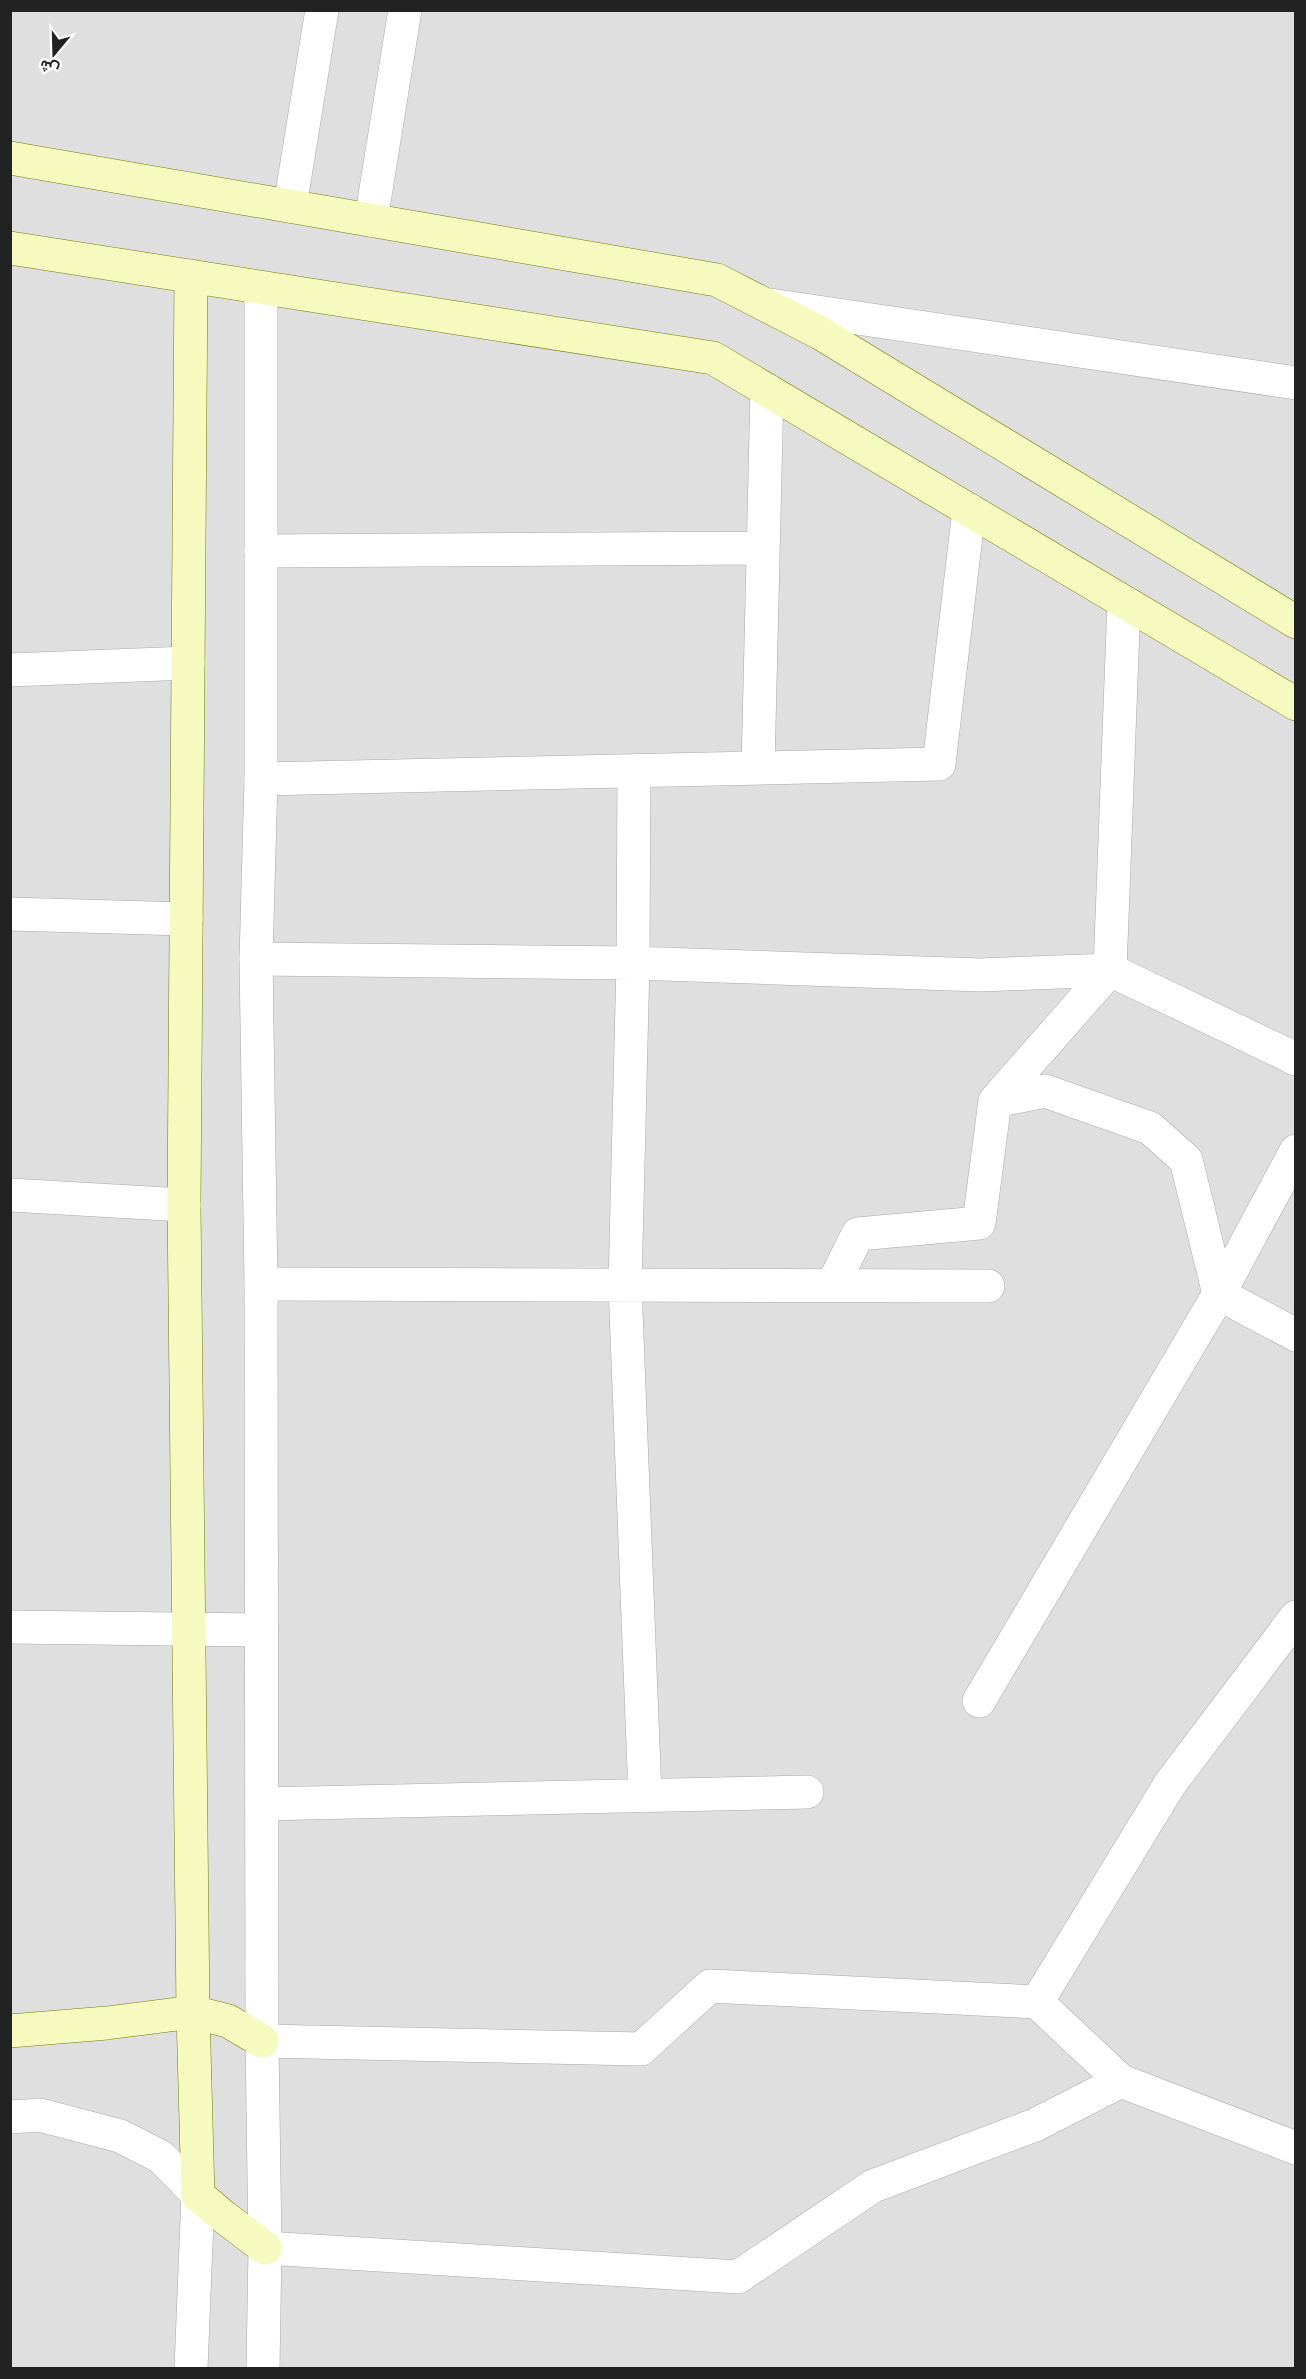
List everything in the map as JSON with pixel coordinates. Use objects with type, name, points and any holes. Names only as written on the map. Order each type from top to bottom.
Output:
[{"type":"main road","points":[[10,158],[717,280],[820,333],[1296,622]]},
{"type":"main road","points":[[10,248],[713,358],[1296,704]]},
{"type":"main road","points":[[191,276],[184,1205],[193,2012],[198,2195],[265,2248]]},
{"type":"main road","points":[[10,2031],[107,2023],[193,2012],[228,2021],[262,2041]]},
{"type":"street","points":[[290,206],[322,10]]},
{"type":"street","points":[[371,220],[405,10]]},
{"type":"street","points":[[261,288],[261,779],[256,958],[261,1284],[262,2041],[265,2248],[263,2368]]},
{"type":"street","points":[[763,304],[1296,383]]},
{"type":"street","points":[[758,768],[767,390]]},
{"type":"street","points":[[261,779],[939,764],[969,510]]},
{"type":"street","points":[[261,551],[763,548]]},
{"type":"street","points":[[832,1286],[858,1234],[979,1223],[995,1101],[1110,970],[1124,602]]},
{"type":"street","points":[[10,670],[188,663]]},
{"type":"street","points":[[634,771],[633,963],[625,1285],[645,1796]]},
{"type":"street","points":[[10,914],[186,919]]},
{"type":"street","points":[[256,958],[633,963],[980,975],[1110,970],[1296,1059]]},
{"type":"street","points":[[995,1101],[1045,1091],[1150,1128],[1186,1160],[1219,1294],[1296,1335]]},
{"type":"street","points":[[980,1701],[1219,1294],[1296,1151]]},
{"type":"street","points":[[10,1195],[184,1205]]},
{"type":"street","points":[[261,1284],[988,1286]]},
{"type":"street","points":[[1038,2002],[1170,1784],[1296,1617]]},
{"type":"street","points":[[10,1627],[261,1630]]},
{"type":"street","points":[[262,1804],[807,1792]]},
{"type":"street","points":[[262,2041],[641,2049],[710,1986],[1038,2002],[1121,2081],[1296,2148]]},
{"type":"street","points":[[265,2248],[738,2277],[873,2186],[1035,2125],[1121,2081]]},
{"type":"street","points":[[10,2117],[40,2115],[120,2136],[161,2157],[198,2195],[191,2368]]},
{"type":"shaded area","points":[[11,11],[1295,11],[1295,2368],[11,2368]]}]
